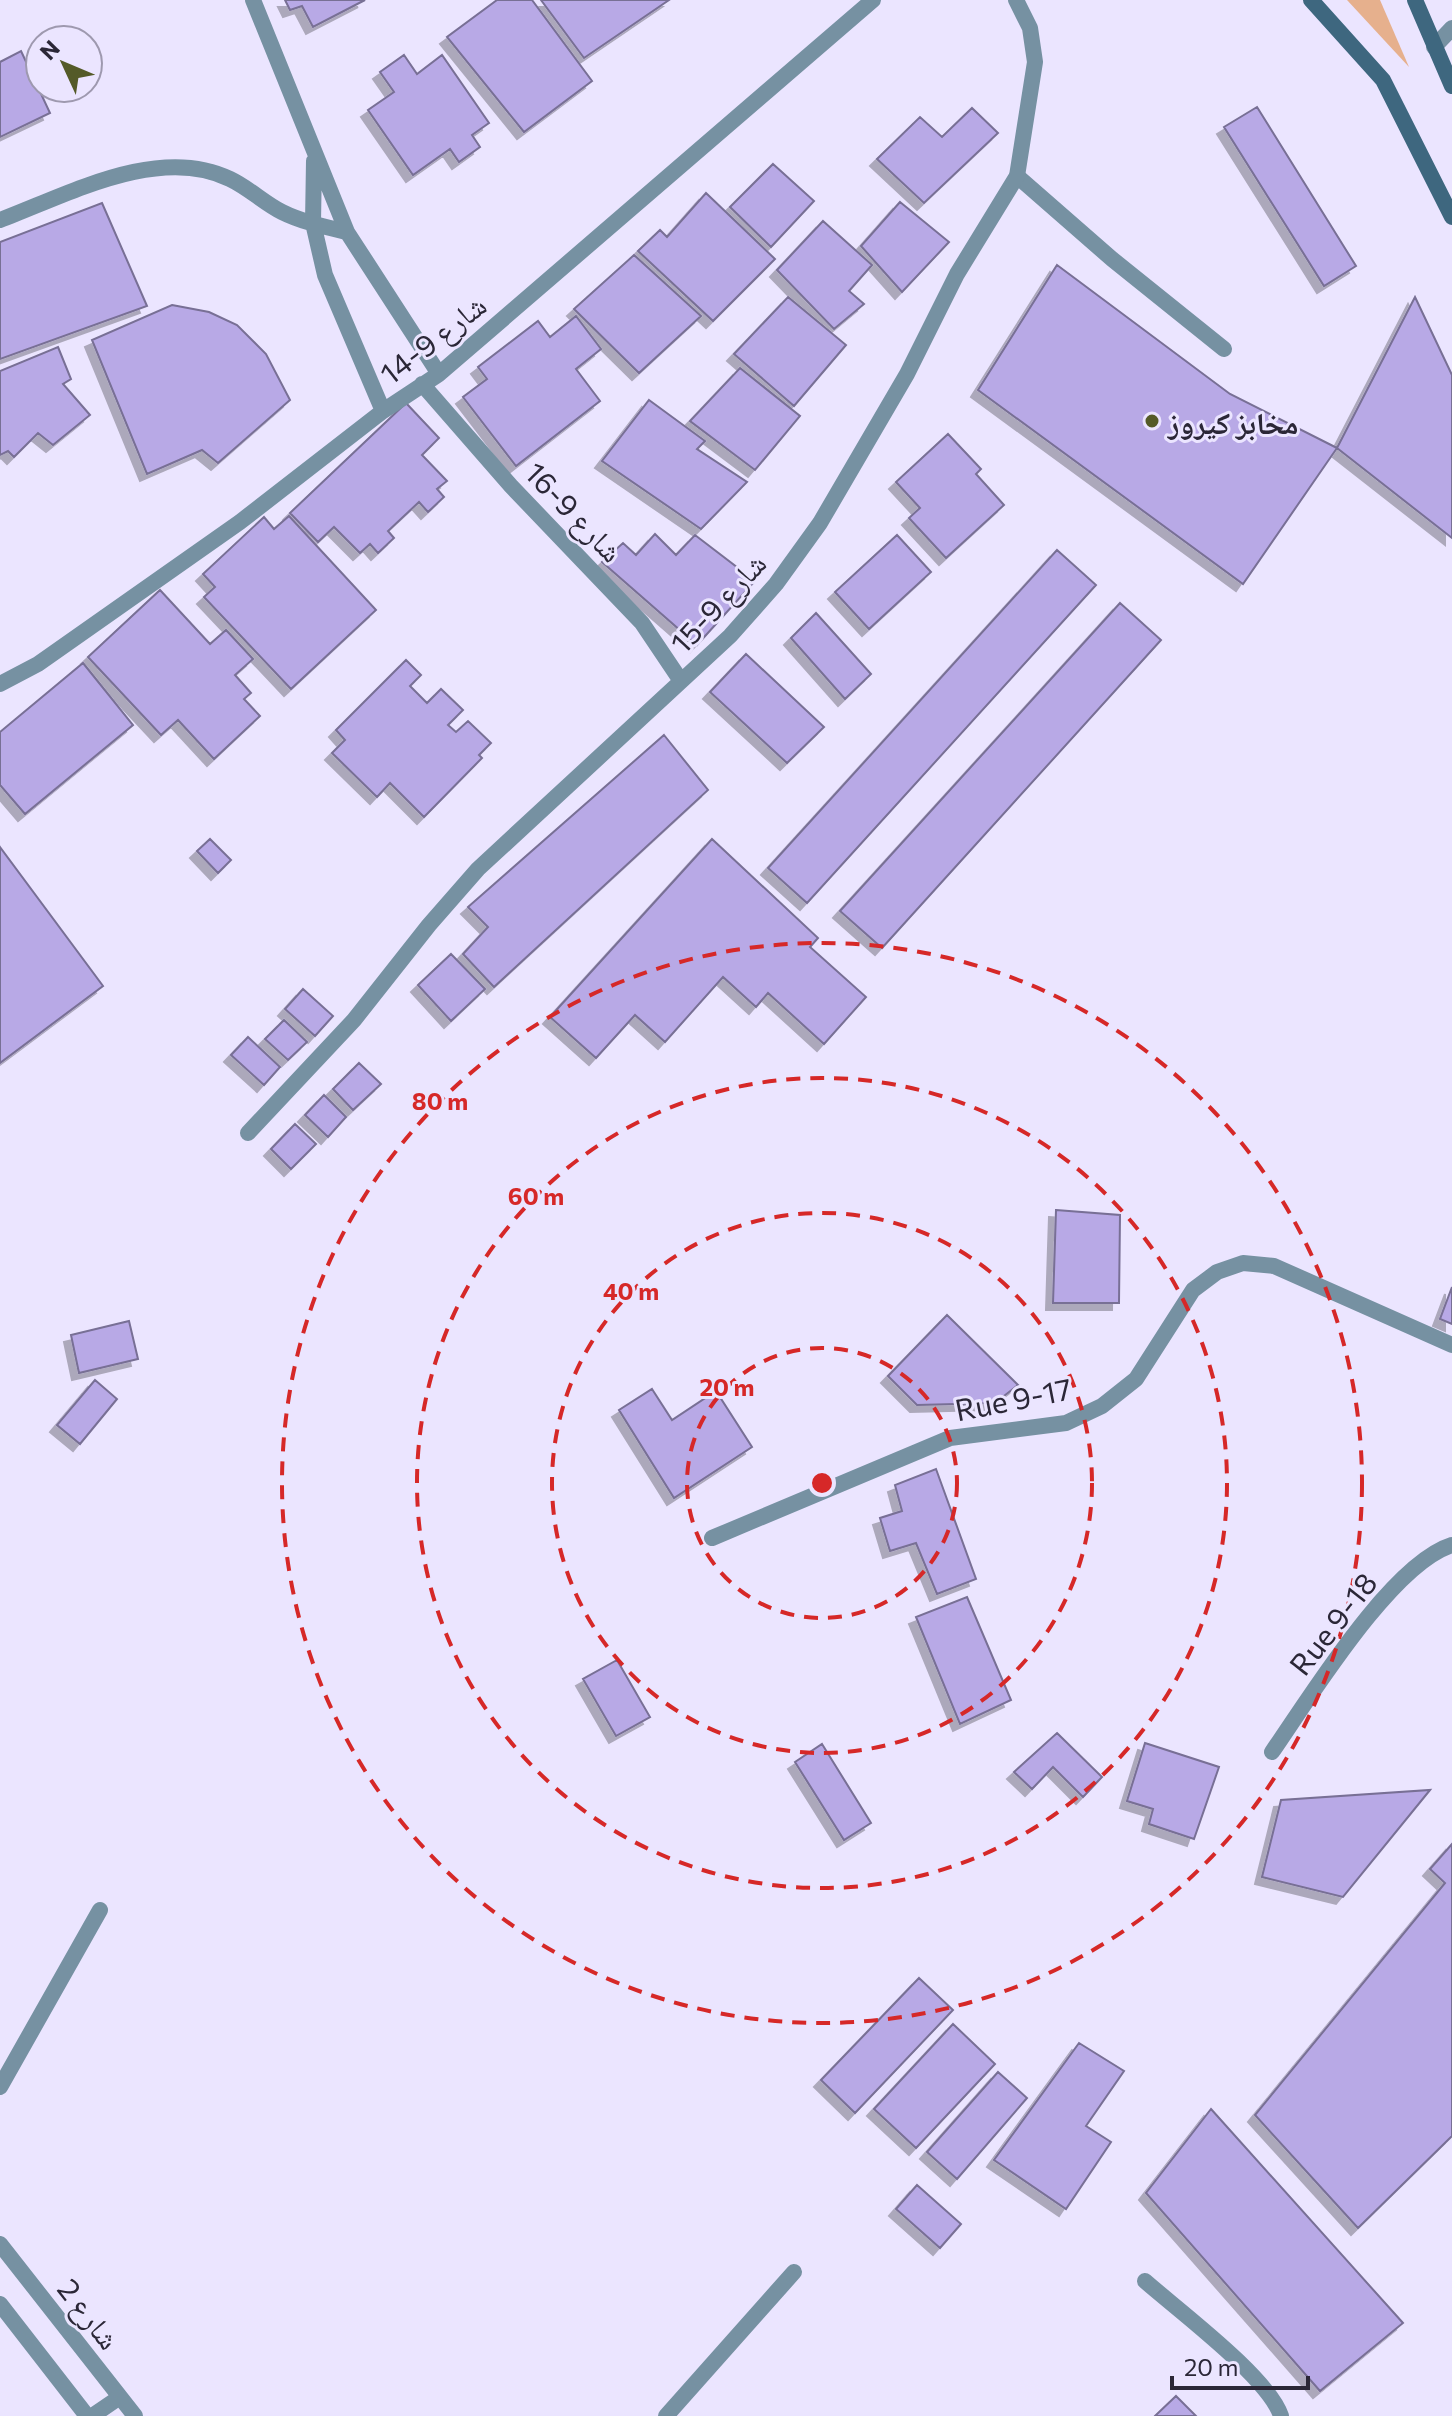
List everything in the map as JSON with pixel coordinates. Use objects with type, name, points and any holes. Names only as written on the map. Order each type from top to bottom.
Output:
[{"type":"main road","points":[[1311,0],[1383,80],[1452,217]]},
{"type":"main road","points":[[1415,0],[1452,86]]},
{"type":"street","points":[[253,0],[347,232],[439,374]]},
{"type":"street","name":"شارع 9-14","points":[[0,684],[38,664],[240,522],[383,411],[439,374],[873,0]]},
{"type":"street","name":"شارع 9-15","points":[[248,1133],[354,1020],[478,869],[730,636],[776,584],[820,523],[907,374],[957,274],[1017,176],[1035,62],[1030,28],[1016,0]]},
{"type":"street","points":[[1434,47],[1452,28]]},
{"type":"street","points":[[314,155],[313,223],[325,275],[383,411]]},
{"type":"street","points":[[0,220],[116,176],[173,166],[202,169],[230,179],[283,213],[347,232]]},
{"type":"street","points":[[1017,176],[1112,259],[1224,349]]},
{"type":"street","name":"شارع 9-16","points":[[422,384],[511,486],[642,623],[681,681]]},
{"type":"street","name":"Rue 9-17","points":[[712,1538],[950,1438],[1066,1423],[1102,1406],[1136,1379],[1193,1290],[1217,1272],[1243,1263],[1274,1266],[1452,1345]]},
{"type":"street","name":"Rue 9-18","points":[[1272,1752],[1345,1648],[1397,1584],[1429,1555],[1452,1545]]},
{"type":"street","points":[[0,2087],[100,1910]]},
{"type":"street","name":"شارع 2","points":[[0,2244],[135,2416]]},
{"type":"street","points":[[666,2416],[794,2272]]},
{"type":"street","points":[[1145,2281],[1250,2373],[1276,2401],[1281,2416]]},
{"type":"street","points":[[0,2304],[90,2416],[120,2397]]},
{"type":"shaded area","points":[[1347,0],[1380,0],[1409,67]]},
{"type":"building","points":[[285,0],[365,0],[313,27],[302,6],[290,10]]},
{"type":"building","points":[[497,0],[532,0],[592,81],[524,132],[447,37]]},
{"type":"building","points":[[541,0],[669,0],[584,58]]},
{"type":"building","points":[[21,51],[24,57],[24,104],[46,104],[50,113],[0,137],[0,62]]},
{"type":"building","points":[[404,55],[417,74],[442,55],[489,123],[472,135],[480,147],[459,162],[450,149],[413,175],[368,110],[394,92],[380,72]]},
{"type":"building","points":[[1257,107],[1356,266],[1324,286],[1224,127]]},
{"type":"building","points":[[972,108],[998,133],[924,203],[877,159],[920,117],[942,137]]},
{"type":"building","points":[[773,164],[814,201],[771,247],[730,207]]},
{"type":"building","points":[[706,193],[775,259],[713,321],[638,251],[660,230],[667,237]]},
{"type":"building","points":[[900,202],[949,242],[902,292],[861,246]]},
{"type":"building","points":[[102,203],[147,306],[0,359],[0,242]]},
{"type":"building","points":[[823,221],[872,265],[849,291],[864,304],[834,329],[777,270]]},
{"type":"building","points":[[634,255],[701,316],[639,373],[574,309]]},
{"type":"building","name":"مخابز كيروز","points":[[1057,265],[1230,394],[1337,448],[1243,584],[978,390]]},
{"type":"building","points":[[788,297],[846,345],[794,406],[734,354]]},
{"type":"building","name":"مخابز كيروز","points":[[1415,297],[1452,375],[1452,538],[1337,448]]},
{"type":"building","points":[[172,305],[209,312],[237,325],[266,354],[290,400],[218,463],[202,450],[147,474],[92,340]]},
{"type":"building","points":[[576,316],[601,349],[576,369],[600,401],[516,466],[463,397],[487,379],[478,367],[538,321],[550,337]]},
{"type":"building","points":[[58,347],[71,379],[63,384],[90,415],[53,445],[38,433],[14,457],[8,451],[0,455],[0,371]]},
{"type":"building","points":[[740,368],[800,416],[755,470],[690,421]]},
{"type":"building","points":[[649,400],[705,441],[697,449],[747,482],[701,529],[602,461]]},
{"type":"building","points":[[406,403],[439,438],[422,455],[447,481],[437,489],[444,497],[428,512],[419,502],[388,531],[394,538],[378,553],[370,544],[360,553],[334,527],[318,542],[290,513]]},
{"type":"building","points":[[948,434],[981,469],[976,474],[1004,505],[946,558],[909,518],[920,508],[896,482]]},
{"type":"building","points":[[289,516],[376,610],[291,689],[204,597],[215,587],[203,574],[264,517],[274,529]]},
{"type":"building","points":[[655,534],[676,555],[695,535],[755,581],[697,645],[602,562],[623,543],[636,555]]},
{"type":"building","points":[[897,535],[931,572],[869,629],[835,592]]},
{"type":"building","points":[[1057,550],[1096,585],[807,903],[768,868]]},
{"type":"building","points":[[160,590],[210,644],[226,630],[253,659],[235,675],[251,693],[244,699],[260,716],[214,759],[178,720],[161,735],[88,657]]},
{"type":"building","points":[[1120,603],[1161,640],[882,948],[840,911]]},
{"type":"building","points":[[816,613],[871,674],[845,699],[791,638]]},
{"type":"building","points":[[746,654],[824,727],[787,763],[710,692]]},
{"type":"building","points":[[406,660],[421,675],[410,686],[427,703],[441,689],[463,710],[448,725],[456,732],[468,721],[491,743],[479,755],[482,758],[424,817],[390,783],[377,797],[332,753],[345,740],[336,730]]},
{"type":"building","points":[[83,663],[133,725],[25,814],[0,785],[0,732]]},
{"type":"building","points":[[664,735],[708,790],[494,987],[463,954],[488,927],[468,907]]},
{"type":"building","points":[[210,839],[231,860],[218,873],[197,851]]},
{"type":"building","points":[[712,839],[818,938],[810,947],[866,997],[824,1044],[768,993],[756,1007],[723,977],[665,1042],[635,1015],[596,1058],[550,1017]]},
{"type":"building","points":[[0,847],[103,986],[0,1063]]},
{"type":"building","points":[[451,954],[485,989],[451,1021],[418,985]]},
{"type":"building","points":[[303,989],[333,1016],[315,1036],[285,1009]]},
{"type":"building","points":[[284,1020],[307,1042],[288,1060],[265,1039]]},
{"type":"building","points":[[248,1037],[280,1067],[264,1085],[231,1055]]},
{"type":"building","points":[[359,1063],[381,1084],[353,1110],[333,1089]]},
{"type":"building","points":[[324,1095],[346,1117],[328,1137],[305,1115]]},
{"type":"building","points":[[295,1124],[316,1144],[291,1169],[271,1149]]},
{"type":"building","points":[[1056,1210],[1120,1215],[1119,1303],[1053,1303]]},
{"type":"building","points":[[1452,1287],[1452,1324],[1440,1319]]},
{"type":"building","points":[[947,1315],[1018,1385],[995,1403],[917,1405],[888,1376]]},
{"type":"building","points":[[129,1321],[138,1359],[79,1373],[71,1335]]},
{"type":"building","points":[[95,1380],[117,1399],[80,1444],[57,1425]]},
{"type":"building","points":[[652,1389],[672,1420],[716,1391],[752,1447],[674,1498],[619,1410]]},
{"type":"building","points":[[936,1469],[976,1579],[937,1594],[916,1543],[890,1551],[880,1518],[902,1511],[895,1485]]},
{"type":"building","points":[[967,1597],[1011,1700],[960,1724],[916,1617]]},
{"type":"building","points":[[617,1660],[650,1717],[616,1736],[583,1679]]},
{"type":"building","points":[[1057,1733],[1102,1777],[1083,1797],[1053,1767],[1032,1789],[1014,1772]]},
{"type":"building","points":[[1145,1743],[1219,1767],[1194,1839],[1149,1824],[1153,1809],[1127,1801]]},
{"type":"building","points":[[822,1744],[871,1823],[844,1840],[795,1762]]},
{"type":"building","points":[[1430,1790],[1343,1897],[1262,1877],[1281,1800]]},
{"type":"building","points":[[1452,1844],[1452,2136],[1358,2228],[1255,2115],[1445,1883],[1430,1869]]},
{"type":"building","points":[[919,1978],[953,2010],[855,2113],[821,2080]]},
{"type":"building","points":[[953,2024],[995,2064],[916,2148],[874,2109]]},
{"type":"building","points":[[1079,2043],[1124,2071],[1086,2126],[1111,2142],[1066,2209],[994,2160]]},
{"type":"building","points":[[998,2072],[1027,2098],[957,2179],[927,2152]]},
{"type":"building","points":[[1211,2109],[1403,2323],[1320,2391],[1146,2193]]},
{"type":"building","points":[[917,2185],[961,2224],[940,2248],[896,2209]]},
{"type":"building","points":[[1176,2396],[1196,2416],[1155,2416]]},
{"type":"place","name":"مخابز كيروز","points":[[1152,421]]}]
